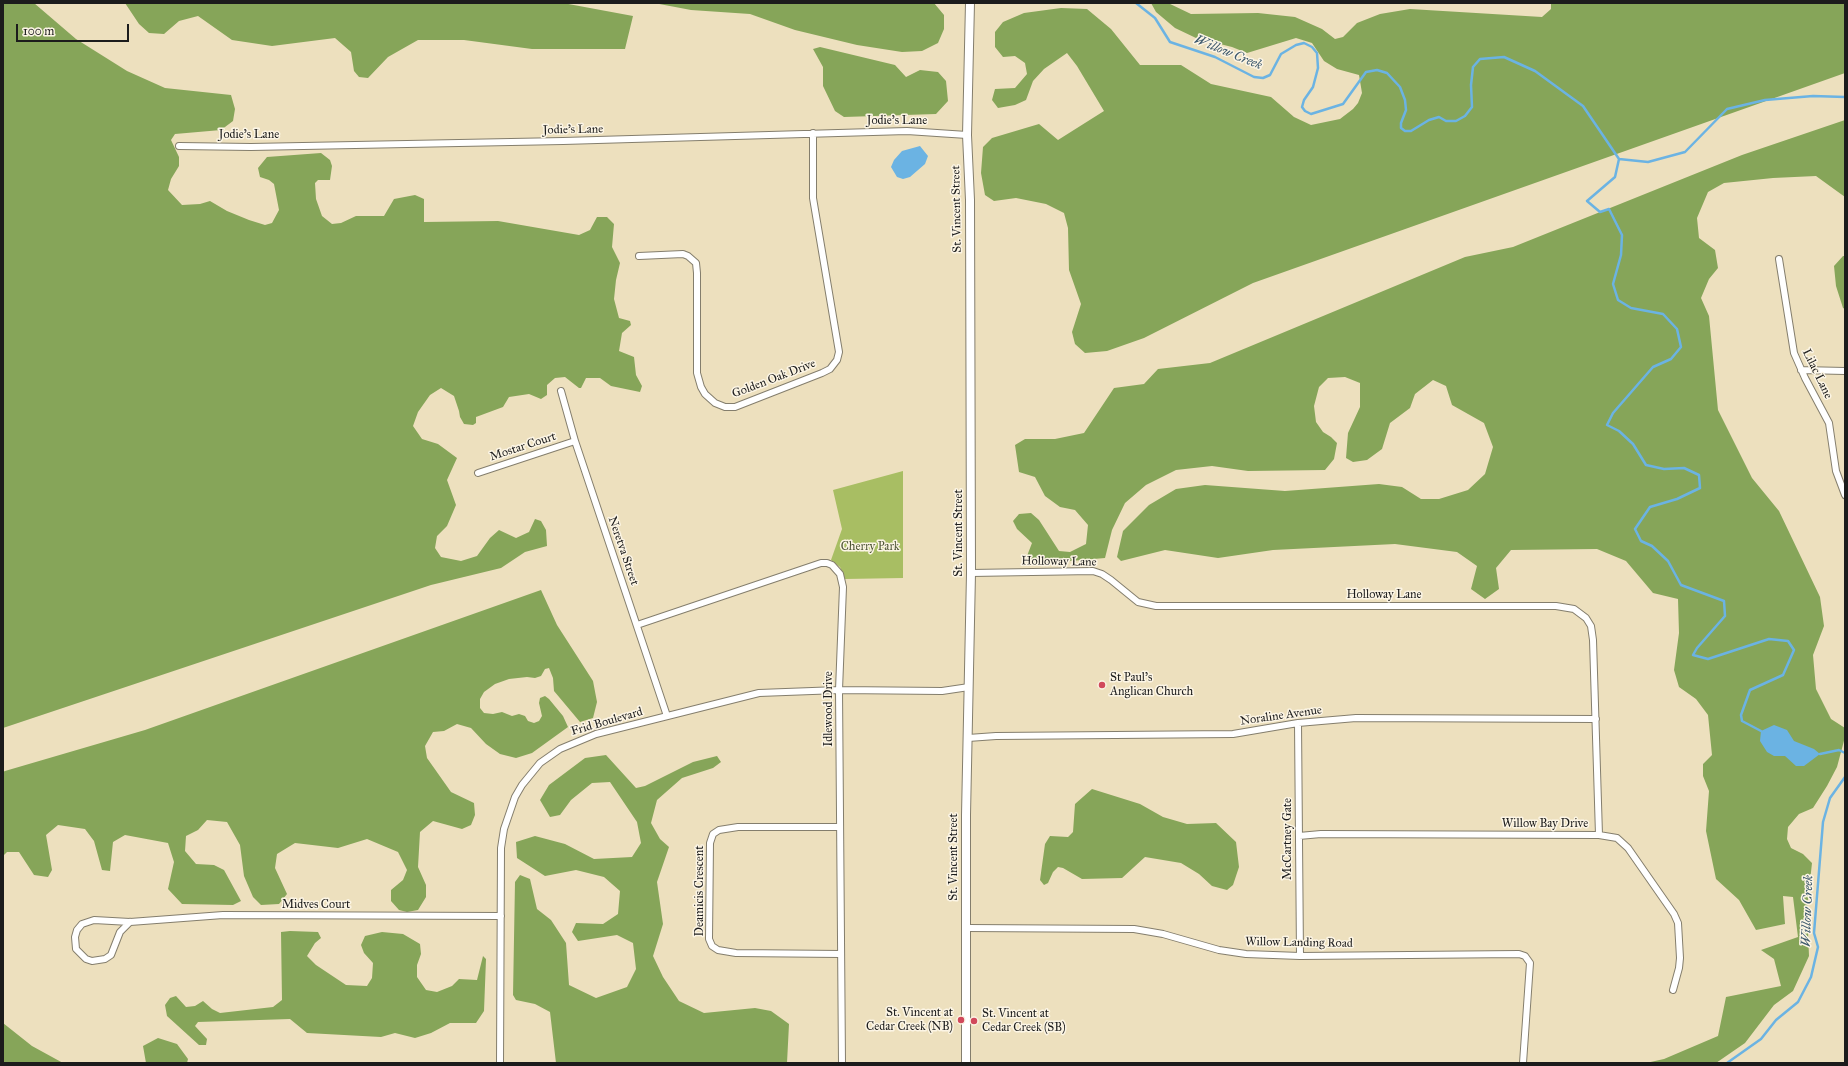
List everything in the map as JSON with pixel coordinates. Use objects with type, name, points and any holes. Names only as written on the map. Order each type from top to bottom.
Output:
[{"type":"street","name":"St. Vincent Street","points":[[966,1063],[966,815],[971,573],[970,208],[967,135],[970,3]]},
{"type":"street","name":"Jodie's Lane","points":[[179,146],[564,141],[907,130],[967,135]]},
{"type":"street","name":"Golden Oak Drive","points":[[639,256],[683,254],[688,256],[696,263],[697,373],[701,387],[705,394],[715,403],[725,407],[735,406],[822,373],[830,368],[837,360],[840,352],[813,198],[813,133]]},
{"type":"street","name":"Lilac Lane","points":[[1779,259],[1794,353],[1801,370],[1829,423],[1836,469],[1845,495]]},
{"type":"street","points":[[1801,370],[1845,371]]},
{"type":"street","name":"Neretva Street","points":[[561,391],[575,441],[667,716]]},
{"type":"street","name":"Mostar Court","points":[[478,473],[575,441]]},
{"type":"street","name":"Idlewood Drive","points":[[637,625],[815,564],[827,563],[837,569],[842,581],[839,690],[842,1063]]},
{"type":"street","name":"Holloway Lane","points":[[971,573],[1093,571],[1102,574],[1111,580],[1138,602],[1156,606],[1565,606],[1580,613],[1591,626],[1593,640],[1599,835]]},
{"type":"street","name":"Frid Boulevard","points":[[500,1063],[501,848],[504,829],[515,797],[532,773],[550,755],[573,742],[596,734],[759,693],[839,690],[942,691],[969,687]]},
{"type":"street","name":"Noraline Avenue","points":[[968,738],[996,736],[1233,734],[1298,722],[1356,718],[1596,719]]},
{"type":"street","name":"McCartney Gate","points":[[1298,722],[1300,956]]},
{"type":"street","name":"Deamicis Crescent","points":[[840,827],[738,827],[719,830],[713,834],[710,843],[709,939],[712,946],[718,950],[736,953],[841,954]]},
{"type":"street","name":"Willow Bay Drive","points":[[1299,836],[1321,834],[1599,835],[1617,838],[1623,842],[1674,914],[1678,923],[1681,946],[1679,968],[1673,990]]},
{"type":"street","name":"Midves Court","points":[[130,922],[120,932],[111,955],[105,959],[98,961],[86,959],[76,949],[75,936],[77,930],[88,921],[94,920],[130,922],[223,915],[501,916]]},
{"type":"street","name":"Willow Landing Road","points":[[967,928],[1134,929],[1163,934],[1218,950],[1246,954],[1300,956],[1512,954],[1525,956],[1530,963],[1530,968],[1523,1063]]},
{"type":"green space","points":[[3,3],[34,3],[76,39],[127,71],[165,88],[231,95],[235,109],[233,121],[221,130],[175,134],[171,140],[179,157],[179,166],[171,179],[168,190],[182,205],[200,204],[210,201],[227,211],[249,220],[265,225],[272,223],[279,210],[274,184],[269,180],[260,177],[258,168],[267,157],[321,153],[330,160],[332,166],[330,180],[318,180],[315,183],[316,199],[322,216],[332,224],[341,223],[356,216],[384,216],[394,199],[415,195],[424,199],[424,222],[498,221],[579,235],[590,230],[597,217],[607,217],[614,224],[612,247],[620,263],[614,299],[619,318],[630,321],[631,325],[622,333],[619,351],[634,357],[636,375],[642,386],[640,392],[611,386],[600,378],[586,378],[581,388],[579,388],[565,377],[555,378],[547,385],[547,395],[541,399],[529,394],[509,397],[503,407],[476,417],[476,423],[473,425],[464,424],[460,417],[454,396],[441,388],[430,395],[418,412],[413,426],[422,439],[438,444],[457,458],[447,480],[456,505],[447,526],[437,536],[435,548],[441,557],[461,561],[477,556],[490,538],[499,530],[516,538],[529,532],[535,519],[541,521],[546,530],[547,546],[525,552],[501,568],[431,585],[3,728]]},
{"type":"green space","points":[[125,3],[563,3],[633,16],[625,49],[532,49],[464,40],[418,40],[388,57],[368,78],[359,77],[354,71],[351,52],[335,38],[272,46],[232,40],[198,16],[179,21],[164,34],[149,33],[139,24]]},
{"type":"green space","points":[[654,3],[934,3],[944,15],[944,29],[938,43],[922,51],[902,52],[857,45],[795,30],[750,14],[691,10]]},
{"type":"green space","points":[[1151,3],[1168,3],[1191,14],[1258,13],[1295,17],[1322,29],[1335,39],[1343,37],[1357,23],[1380,14],[1410,9],[1542,17],[1551,9],[1551,3],[1845,3],[1845,73],[1253,283],[1144,338],[1107,351],[1085,353],[1075,344],[1072,332],[1081,304],[1069,270],[1068,228],[1064,213],[1046,204],[1016,198],[994,201],[985,195],[981,173],[983,147],[992,138],[1039,124],[1058,140],[1104,111],[1077,66],[1067,53],[1044,69],[1033,81],[1026,100],[1015,105],[998,108],[992,100],[995,89],[1015,88],[1027,74],[1025,63],[1015,56],[1003,57],[995,47],[995,32],[1003,22],[1024,13],[1061,8],[1087,9],[1111,29],[1140,65],[1181,65],[1211,84],[1271,97],[1294,117],[1311,125],[1340,119],[1353,109],[1358,103],[1362,93],[1359,75],[1337,69],[1324,61],[1312,43],[1296,38],[1247,53],[1232,47],[1196,38],[1175,28],[1156,12]]},
{"type":"green space","points":[[820,47],[895,65],[906,77],[920,70],[938,72],[946,81],[948,101],[936,114],[844,117],[835,111],[823,86],[823,67],[813,49]]},
{"type":"green space","points":[[1845,120],[1845,197],[1816,176],[1773,178],[1724,183],[1708,192],[1697,218],[1699,238],[1715,250],[1718,268],[1709,279],[1701,298],[1709,316],[1718,410],[1752,478],[1779,511],[1820,597],[1824,626],[1813,655],[1816,689],[1831,719],[1845,728],[1845,737],[1837,767],[1827,786],[1813,808],[1799,814],[1788,827],[1787,839],[1791,848],[1803,854],[1812,863],[1807,908],[1809,956],[1793,991],[1774,1005],[1745,1043],[1716,1063],[1646,1063],[1664,1059],[1718,1036],[1726,997],[1781,986],[1774,959],[1761,950],[1798,937],[1793,897],[1783,896],[1785,924],[1756,930],[1739,900],[1716,879],[1706,831],[1709,791],[1703,776],[1703,764],[1712,755],[1708,715],[1696,699],[1679,687],[1674,670],[1679,633],[1678,599],[1653,593],[1626,561],[1597,549],[1511,550],[1496,568],[1499,589],[1485,599],[1471,589],[1477,566],[1457,552],[1395,544],[1273,550],[1218,558],[1165,550],[1121,561],[1117,557],[1123,531],[1149,505],[1176,489],[1205,485],[1285,491],[1379,484],[1402,487],[1421,499],[1439,499],[1468,490],[1485,474],[1493,447],[1484,423],[1452,405],[1446,386],[1433,380],[1415,394],[1410,408],[1390,423],[1382,449],[1367,460],[1353,462],[1346,458],[1348,433],[1360,407],[1360,383],[1345,377],[1328,378],[1319,387],[1314,406],[1316,422],[1323,432],[1337,443],[1334,459],[1325,470],[1248,471],[1212,466],[1176,470],[1146,485],[1125,503],[1112,530],[1105,558],[1036,564],[1027,556],[1032,543],[1017,529],[1013,521],[1019,514],[1031,513],[1039,520],[1059,551],[1070,552],[1086,544],[1088,525],[1075,510],[1060,507],[1045,496],[1035,477],[1019,472],[1015,445],[1025,439],[1055,439],[1084,433],[1114,388],[1144,384],[1158,369],[1210,363],[1465,257],[1513,247],[1742,155]]},
{"type":"green space","points":[[1843,256],[1845,256],[1845,309],[1843,308],[1836,286],[1834,266]]},
{"type":"green space","name":"Cherry Park","points":[[903,471],[903,578],[845,579],[840,567],[831,560],[842,529],[833,490]]},
{"type":"green space","points":[[541,590],[557,625],[593,681],[597,702],[593,718],[580,722],[554,691],[553,678],[549,668],[545,669],[541,676],[535,678],[527,677],[509,679],[495,684],[484,692],[480,699],[480,708],[484,713],[493,714],[502,712],[512,716],[519,714],[525,716],[528,721],[534,723],[539,721],[542,716],[539,703],[540,698],[545,696],[549,699],[563,716],[568,727],[532,753],[516,758],[500,754],[486,744],[471,728],[457,724],[444,731],[433,732],[425,746],[427,758],[451,792],[474,803],[475,815],[471,825],[462,829],[433,821],[420,832],[418,867],[426,885],[426,897],[418,910],[407,912],[399,910],[391,901],[391,890],[403,880],[407,870],[398,852],[367,839],[338,848],[295,843],[277,854],[275,868],[287,894],[279,904],[261,905],[253,897],[244,876],[240,845],[227,822],[207,820],[198,830],[186,836],[185,851],[196,864],[214,865],[224,870],[241,901],[233,905],[182,904],[168,889],[174,862],[168,843],[125,835],[113,842],[110,871],[102,870],[94,841],[85,829],[58,825],[46,835],[52,870],[48,877],[34,875],[19,852],[7,852],[3,856],[3,772],[5,771],[145,730]]},
{"type":"green space","points":[[606,755],[636,788],[645,786],[693,762],[717,756],[721,762],[713,768],[682,778],[657,800],[651,823],[660,839],[669,847],[657,882],[663,924],[653,956],[663,977],[679,1001],[704,1013],[755,1008],[771,1011],[789,1024],[787,1063],[556,1063],[550,1012],[535,1004],[516,1000],[513,995],[515,882],[520,875],[530,879],[537,909],[551,920],[566,943],[569,985],[596,998],[627,987],[636,969],[633,943],[617,935],[578,941],[572,932],[576,923],[603,924],[618,914],[620,891],[604,877],[576,870],[545,876],[517,858],[516,842],[535,836],[565,844],[594,859],[632,857],[641,843],[637,822],[610,782],[592,783],[571,800],[560,815],[550,817],[540,800],[549,785],[585,758]]},
{"type":"green space","points":[[1092,789],[1140,804],[1163,817],[1187,824],[1216,823],[1236,842],[1239,867],[1233,885],[1227,890],[1212,886],[1199,874],[1181,863],[1145,857],[1122,878],[1082,879],[1063,868],[1058,867],[1053,872],[1048,883],[1044,885],[1040,880],[1045,844],[1050,836],[1068,837],[1073,832],[1075,804]]},
{"type":"green space","points":[[281,932],[318,932],[321,938],[315,943],[307,956],[316,965],[346,985],[367,986],[372,978],[373,963],[364,953],[361,945],[365,936],[382,932],[403,934],[420,944],[421,954],[417,965],[417,977],[426,990],[437,992],[452,986],[459,979],[477,980],[483,956],[486,959],[484,1011],[476,1023],[450,1023],[431,1033],[415,1038],[395,1033],[381,1037],[307,1033],[290,1019],[198,1022],[195,1026],[207,1039],[206,1045],[199,1045],[167,1016],[165,1005],[170,998],[176,996],[186,1007],[195,1006],[203,1001],[212,1009],[220,1013],[273,1007],[282,1000]]},
{"type":"green space","points":[[3,1023],[32,1046],[63,1063],[3,1063]]},
{"type":"green space","points":[[158,1038],[177,1044],[188,1059],[187,1063],[146,1063],[143,1046]]},
{"type":"water","points":[[920,146],[928,156],[925,164],[910,177],[903,179],[897,177],[891,167],[894,160],[902,151]]},
{"type":"water","points":[[1774,725],[1787,730],[1794,741],[1814,749],[1820,754],[1804,766],[1796,766],[1785,756],[1774,756],[1767,752],[1760,741],[1761,731]]},
{"type":"waterway","name":"Willow Creek","points":[[1136,3],[1155,18],[1170,42],[1215,57],[1254,77],[1263,78],[1270,75],[1281,54],[1296,45],[1304,43],[1312,47],[1317,53],[1318,68],[1313,87],[1304,100],[1302,107],[1305,111],[1311,114],[1343,104],[1366,72],[1377,70],[1387,73],[1400,87],[1405,100],[1406,110],[1401,123],[1401,128],[1405,131],[1411,131],[1429,120],[1439,117],[1446,121],[1456,121],[1465,116],[1472,107],[1471,85],[1473,67],[1480,59],[1504,57],[1535,71],[1583,106],[1619,159],[1615,177],[1587,201],[1600,212],[1609,209],[1622,235],[1621,255],[1613,284],[1618,300],[1631,308],[1663,314],[1677,329],[1681,347],[1671,359],[1653,367],[1613,413],[1607,425],[1619,431],[1633,444],[1646,465],[1664,469],[1684,468],[1699,475],[1700,488],[1677,499],[1650,507],[1635,529],[1641,541],[1652,546],[1668,561],[1681,585],[1724,601],[1725,616],[1697,648],[1693,655],[1708,659],[1769,639],[1788,641],[1794,650],[1783,675],[1750,690],[1741,715],[1742,721],[1761,731]]},
{"type":"waterway","points":[[1619,159],[1648,162],[1685,152],[1727,109],[1765,100],[1813,96],[1845,97]]},
{"type":"waterway","name":"Willow Creek","points":[[1820,754],[1839,750],[1845,753]]},
{"type":"waterway","name":"Willow Creek","points":[[1727,1063],[1761,1039],[1776,1020],[1798,1002],[1811,977],[1818,947],[1814,933],[1823,822],[1830,798],[1845,777]]},
{"type":"place","name":"St Paul’s Anglican Church","points":[[1102,685]]},
{"type":"place","name":"St. Vincent at Cedar Creek (NB)","points":[[961,1020]]},
{"type":"place","name":"St. Vincent at Cedar Creek (SB)","points":[[974,1021]]}]
